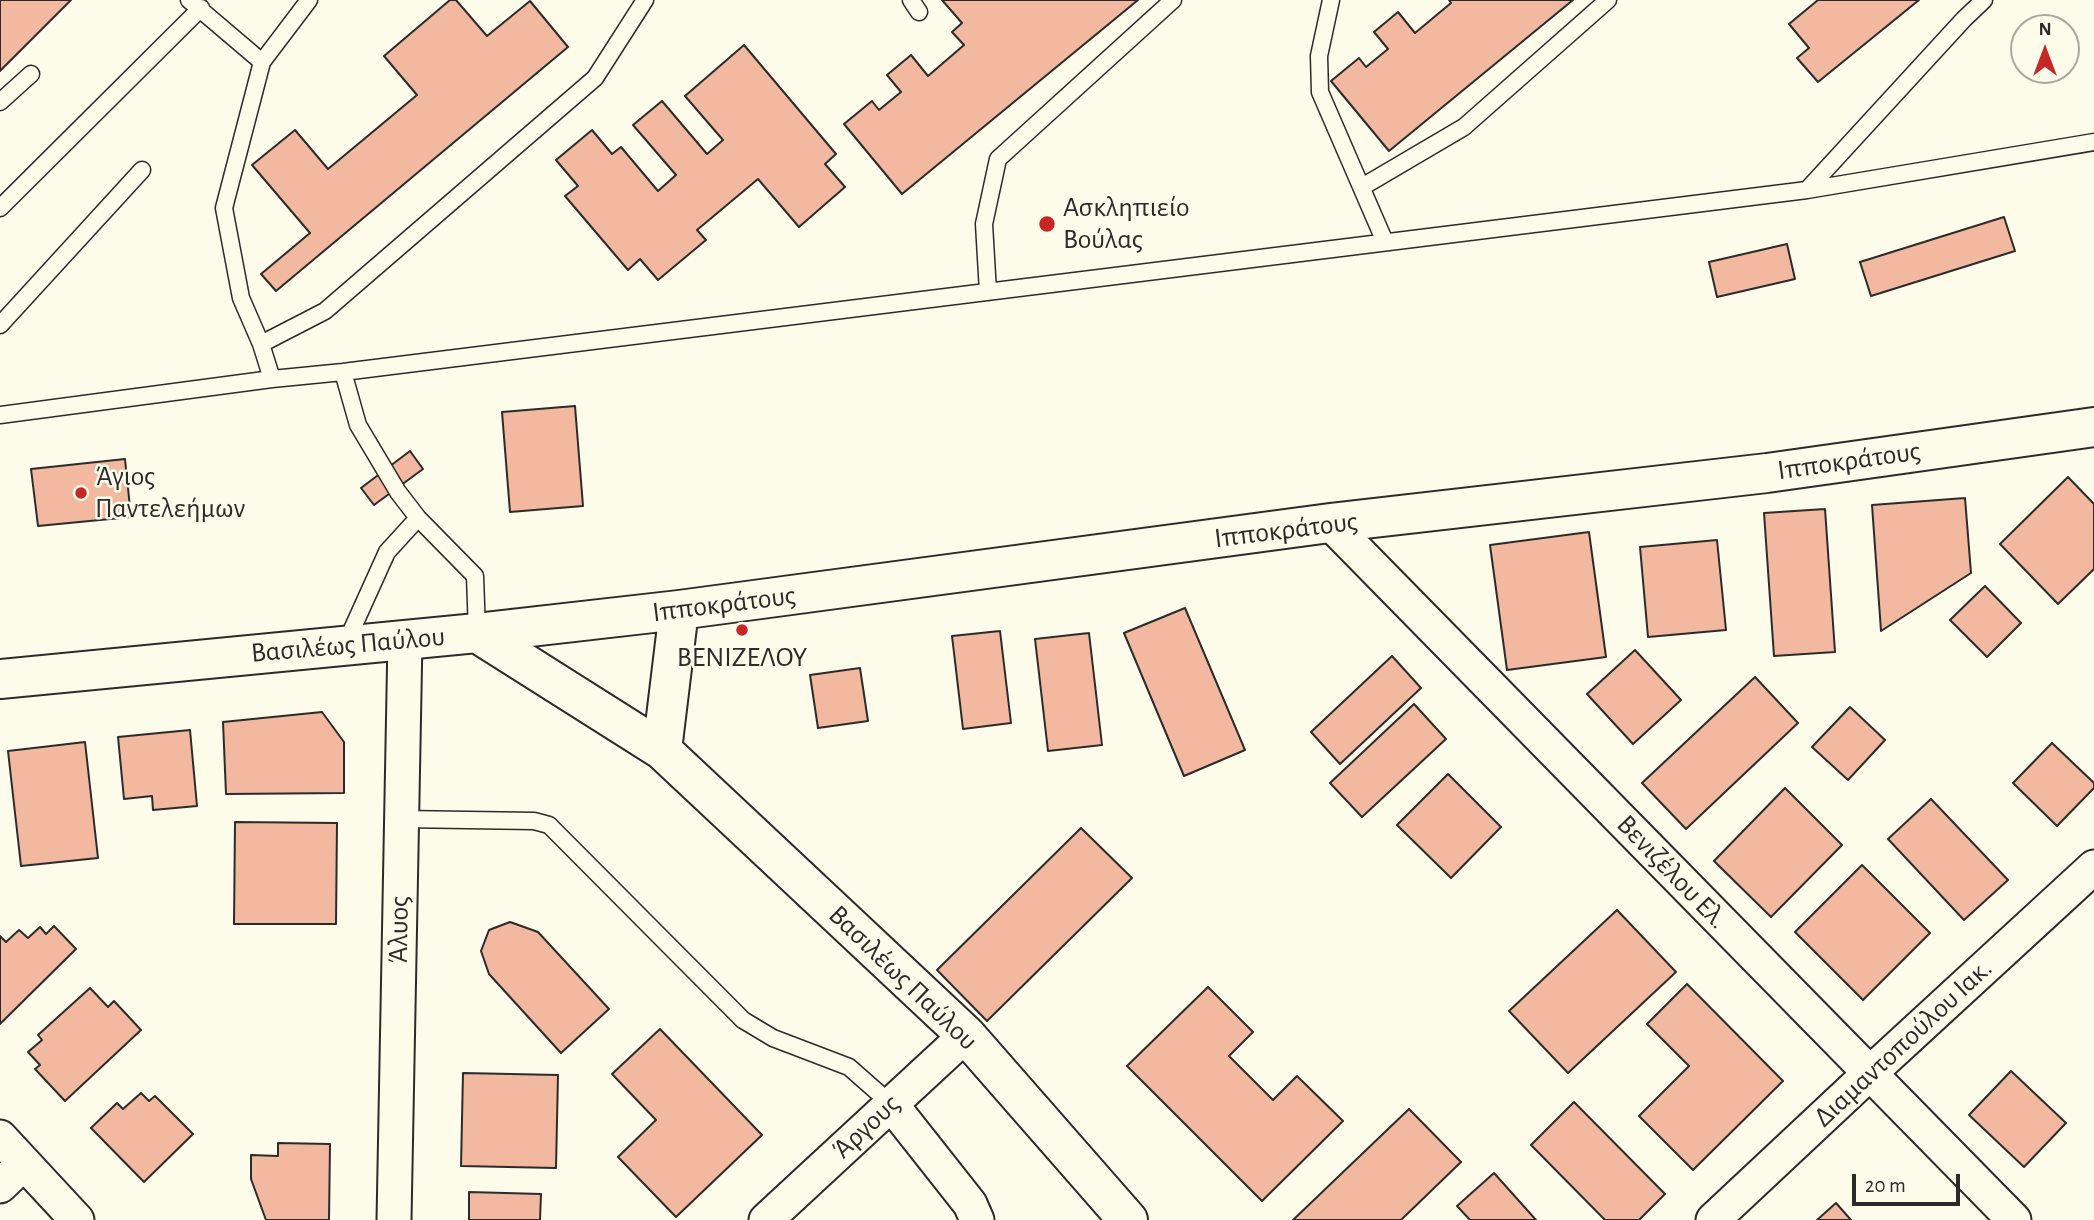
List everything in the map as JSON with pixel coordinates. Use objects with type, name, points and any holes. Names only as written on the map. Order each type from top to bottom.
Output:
[{"type":"street","name":"Ιπποκράτους","points":[[477,633],[680,610],[1330,523],[1767,473],[2094,427]]},
{"type":"street","name":"Βενιζέλου Ελ.","points":[[1330,523],[2014,1220]]},
{"type":"street","points":[[662,750],[680,610]]},
{"type":"street","name":"Βασιλέως Παύλου","points":[[0,679],[477,633],[662,750],[966,1035],[1128,1220]]},
{"type":"street","name":"Άλυος","points":[[394,1220],[405,639]]},
{"type":"street","name":"Διαμαντοπούλου Ιακ.","points":[[1713,1220],[2094,867]]},
{"type":"street","name":"Άργους","points":[[766,1220],[966,1035]]},
{"type":"street","points":[[891,1104],[970,1204],[978,1220]]},
{"type":"street","points":[[0,1137],[77,1220]]},
{"type":"street","points":[[0,1186],[24,1163]]},
{"type":"lane","points":[[272,380],[261,344],[241,298],[223,208],[262,62],[309,0]]},
{"type":"lane","points":[[261,344],[325,311],[595,78],[645,0]]},
{"type":"lane","points":[[988,292],[984,224],[998,159],[1173,0]]},
{"type":"lane","points":[[1331,0],[1319,56],[1320,92],[1385,242]]},
{"type":"lane","points":[[1362,187],[1464,127],[1608,0]]},
{"type":"lane","points":[[1807,190],[1984,0]]},
{"type":"lane","points":[[0,208],[195,4],[262,62]]},
{"type":"lane","points":[[0,102],[31,74]]},
{"type":"lane","points":[[0,415],[1807,190],[2094,142]]},
{"type":"lane","points":[[0,325],[142,170]]},
{"type":"lane","points":[[343,372],[358,425],[398,492],[418,518],[475,576],[477,633]]},
{"type":"lane","points":[[345,645],[387,552],[418,518]]},
{"type":"lane","points":[[401,819],[534,821],[549,825],[743,1020],[773,1038],[849,1067],[891,1104]]},
{"type":"building","points":[[0,0],[71,0],[0,71]]},
{"type":"building","points":[[450,0],[456,0],[487,36],[530,1],[568,47],[276,291],[261,274],[310,233],[252,165],[295,130],[328,169],[417,95],[384,56]]},
{"type":"building","points":[[942,0],[1138,0],[902,194],[844,124],[872,101],[879,110],[901,92],[887,75],[911,55],[928,76],[964,45],[952,32],[962,23]]},
{"type":"building","points":[[1449,0],[1573,0],[1389,151],[1331,81],[1359,58],[1366,67],[1388,49],[1374,32],[1398,12],[1415,33],[1451,3]]},
{"type":"building","points":[[1818,0],[1919,0],[1818,82],[1797,58],[1809,48],[1789,24]]},
{"type":"building","points":[[744,45],[836,154],[825,164],[845,187],[799,227],[758,179],[697,230],[706,240],[658,280],[640,259],[628,270],[565,196],[578,186],[556,160],[592,130],[612,154],[621,147],[658,191],[676,175],[633,125],[662,101],[707,154],[723,140],[685,96]]},
{"type":"building","points":[[2004,217],[2015,251],[1871,296],[1860,262]]},
{"type":"building","points":[[1787,244],[1795,279],[1717,297],[1709,262]]},
{"type":"building","points":[[575,406],[583,506],[510,512],[502,412]]},
{"type":"building","points":[[410,451],[423,469],[374,505],[361,488]]},
{"type":"building","name":"Άγιος Παντελεήμων","points":[[125,459],[131,517],[38,526],[31,469]]},
{"type":"building","points":[[2068,477],[2094,504],[2094,569],[2058,604],[2000,544]]},
{"type":"building","points":[[1965,498],[1971,573],[1881,631],[1872,505]]},
{"type":"building","points":[[1825,509],[1835,652],[1774,656],[1764,513]]},
{"type":"building","points":[[1589,532],[1606,657],[1507,670],[1490,545]]},
{"type":"building","points":[[1717,540],[1726,630],[1648,637],[1640,547]]},
{"type":"building","points":[[1985,586],[2021,623],[1987,657],[1950,620]]},
{"type":"building","points":[[1185,608],[1245,750],[1184,776],[1124,633]]},
{"type":"building","points":[[1000,631],[1011,723],[963,729],[952,636]]},
{"type":"building","points":[[1089,633],[1102,745],[1048,751],[1035,639]]},
{"type":"building","points":[[1635,650],[1681,700],[1633,744],[1587,694]]},
{"type":"building","points":[[1392,656],[1421,688],[1340,764],[1311,732]]},
{"type":"building","points":[[860,668],[868,721],[818,728],[810,675]]},
{"type":"building","points":[[1755,677],[1798,723],[1686,829],[1642,783]]},
{"type":"building","points":[[1414,704],[1446,739],[1362,817],[1330,783]]},
{"type":"building","points":[[1850,707],[1885,740],[1848,780],[1812,747]]},
{"type":"building","points":[[322,712],[344,742],[344,793],[226,794],[223,722]]},
{"type":"building","points":[[190,730],[197,806],[153,810],[152,796],[124,799],[118,737]]},
{"type":"building","points":[[85,742],[98,858],[21,866],[8,751]]},
{"type":"building","points":[[2052,743],[2094,783],[2094,788],[2057,826],[2013,783]]},
{"type":"building","points":[[1448,774],[1501,827],[1451,878],[1397,825]]},
{"type":"building","points":[[1785,788],[1842,845],[1771,917],[1714,861]]},
{"type":"building","points":[[1931,799],[2008,880],[1964,920],[1888,839]]},
{"type":"building","points":[[235,822],[337,823],[336,924],[234,924]]},
{"type":"building","points":[[1081,828],[1132,878],[987,1021],[937,970]]},
{"type":"building","points":[[1862,865],[1930,933],[1863,1000],[1795,932]]},
{"type":"building","points":[[1617,910],[1676,972],[1568,1073],[1509,1011]]},
{"type":"building","points":[[510,922],[538,932],[609,1009],[561,1053],[489,974],[481,951],[489,930]]},
{"type":"building","points":[[54,926],[76,949],[0,1024],[0,936],[6,942],[19,930],[28,938],[40,927],[46,934]]},
{"type":"building","points":[[1687,984],[1783,1081],[1693,1170],[1639,1116],[1689,1066],[1647,1024]]},
{"type":"building","points":[[1208,987],[1253,1032],[1229,1056],[1273,1100],[1297,1076],[1343,1121],[1262,1201],[1127,1066]]},
{"type":"building","points":[[90,988],[108,1007],[114,1001],[141,1030],[65,1101],[35,1069],[40,1065],[28,1052],[42,1040],[38,1035]]},
{"type":"building","points":[[660,1029],[762,1135],[676,1217],[618,1157],[656,1120],[612,1074]]},
{"type":"building","points":[[2011,1071],[2066,1123],[2024,1167],[1969,1115]]},
{"type":"building","points":[[463,1073],[558,1075],[556,1168],[461,1166]]},
{"type":"building","points":[[141,1093],[149,1101],[155,1096],[193,1134],[144,1182],[91,1128],[117,1103],[123,1109]]},
{"type":"building","points":[[1574,1102],[1665,1194],[1639,1220],[1605,1220],[1531,1145]]},
{"type":"building","points":[[1409,1109],[1461,1162],[1401,1220],[1293,1220]]},
{"type":"building","points":[[278,1143],[330,1144],[329,1220],[266,1220],[251,1179],[251,1155],[278,1156]]},
{"type":"building","points":[[1494,1173],[1536,1220],[1470,1220],[1457,1206]]},
{"type":"building","points":[[469,1192],[541,1194],[540,1220],[469,1220]]},
{"type":"building","points":[[1836,1203],[1851,1220],[1817,1220]]},
{"type":"place","name":"Ασκληπιείο Βούλας","points":[[1047,224]]},
{"type":"place","name":"Άγιος Παντελεήμων","points":[[81,493]]},
{"type":"place","name":"ΒΕΝΙΖΕΛΟΥ","points":[[742,630]]}]
